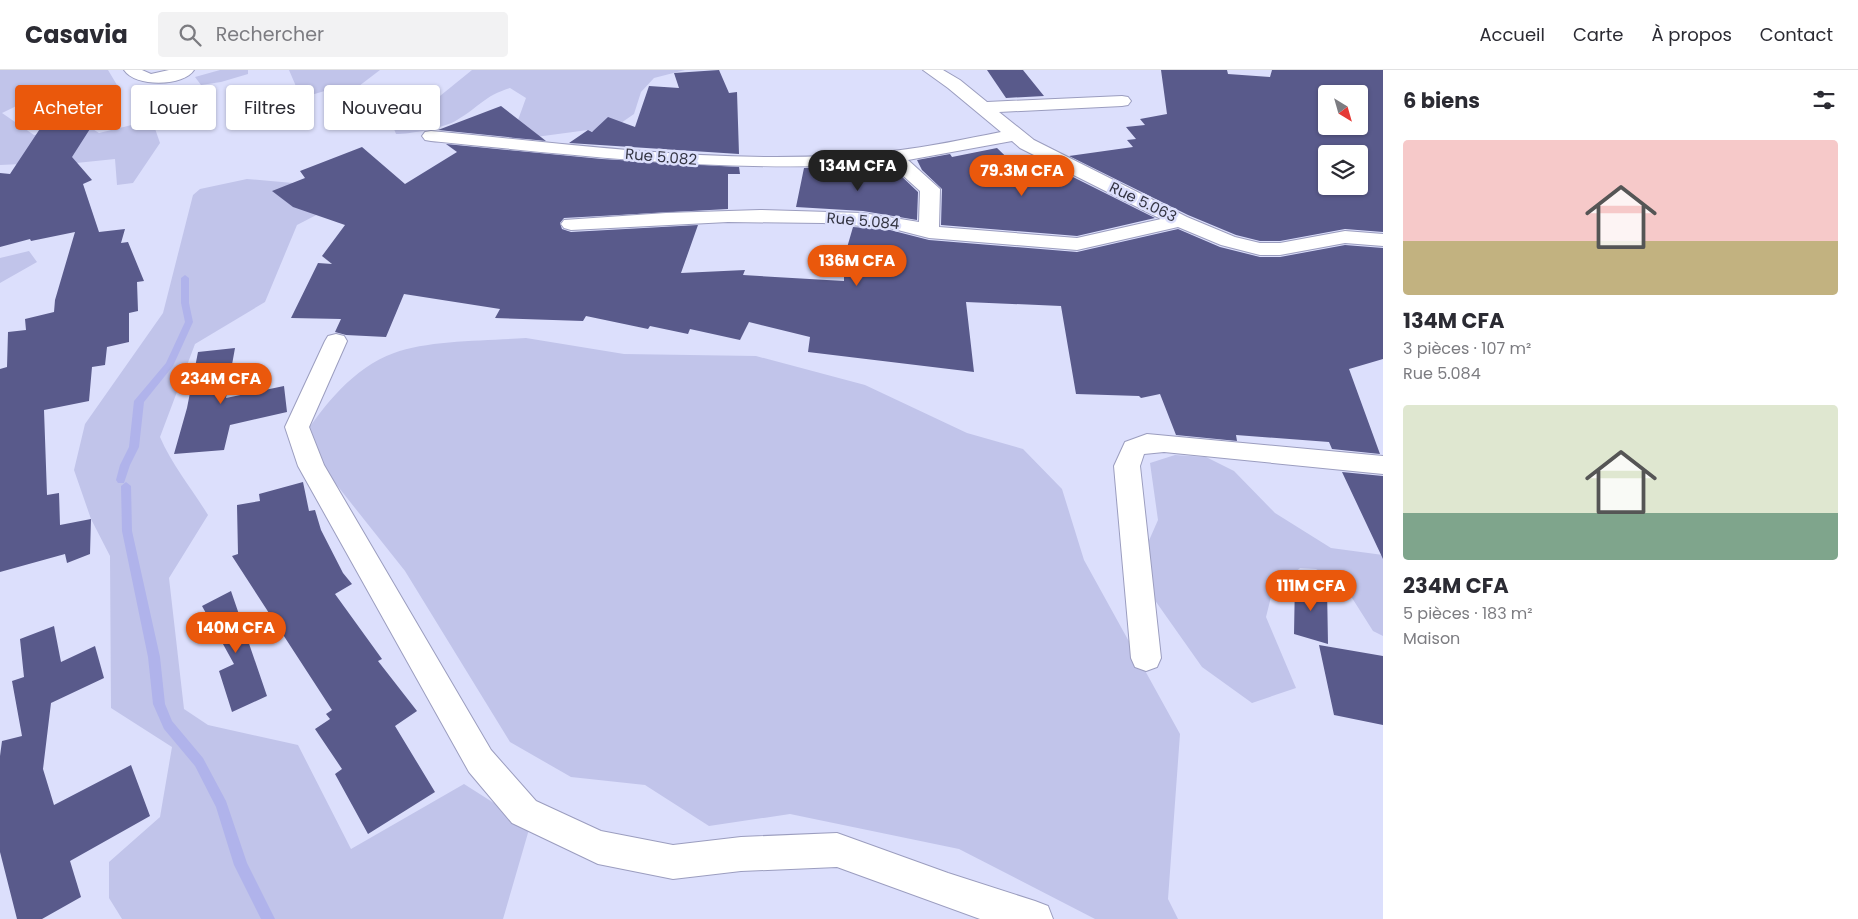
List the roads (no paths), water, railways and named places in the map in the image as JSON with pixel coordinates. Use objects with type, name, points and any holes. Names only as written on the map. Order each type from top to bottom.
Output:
[{"type":"street","points":[[132,70],[140,78],[151,79],[186,70]]},
{"type":"street","name":"Rue 5.063","points":[[931,70],[954,84],[1013,135],[1027,144],[1180,221],[1240,246],[1280,249],[1345,237],[1383,240]]},
{"type":"street","points":[[982,108],[1122,101]]},
{"type":"street","name":"Rue 5.082","points":[[431,136],[702,161],[818,162],[934,152],[1013,135]]},
{"type":"street","points":[[893,157],[930,189],[929,232]]},
{"type":"street","name":"Rue 5.084","points":[[571,224],[759,214],[862,220],[910,225],[929,232],[1077,244],[1180,221]]},
{"type":"street","points":[[336,341],[302,410],[297,427],[304,449],[311,466],[480,761],[524,812],[598,847],[672,862],[741,854],[837,850],[948,891],[1035,919]]},
{"type":"street","points":[[1146,658],[1127,466],[1134,448],[1147,443],[1164,443],[1383,465]]},
{"type":"waterway","points":[[121,480],[125,465],[134,447],[139,401],[170,364],[189,322],[185,303],[185,278]]},
{"type":"waterway","points":[[126,486],[127,531],[154,657],[159,704],[168,725],[199,762],[222,805],[241,865],[268,919]]}]
